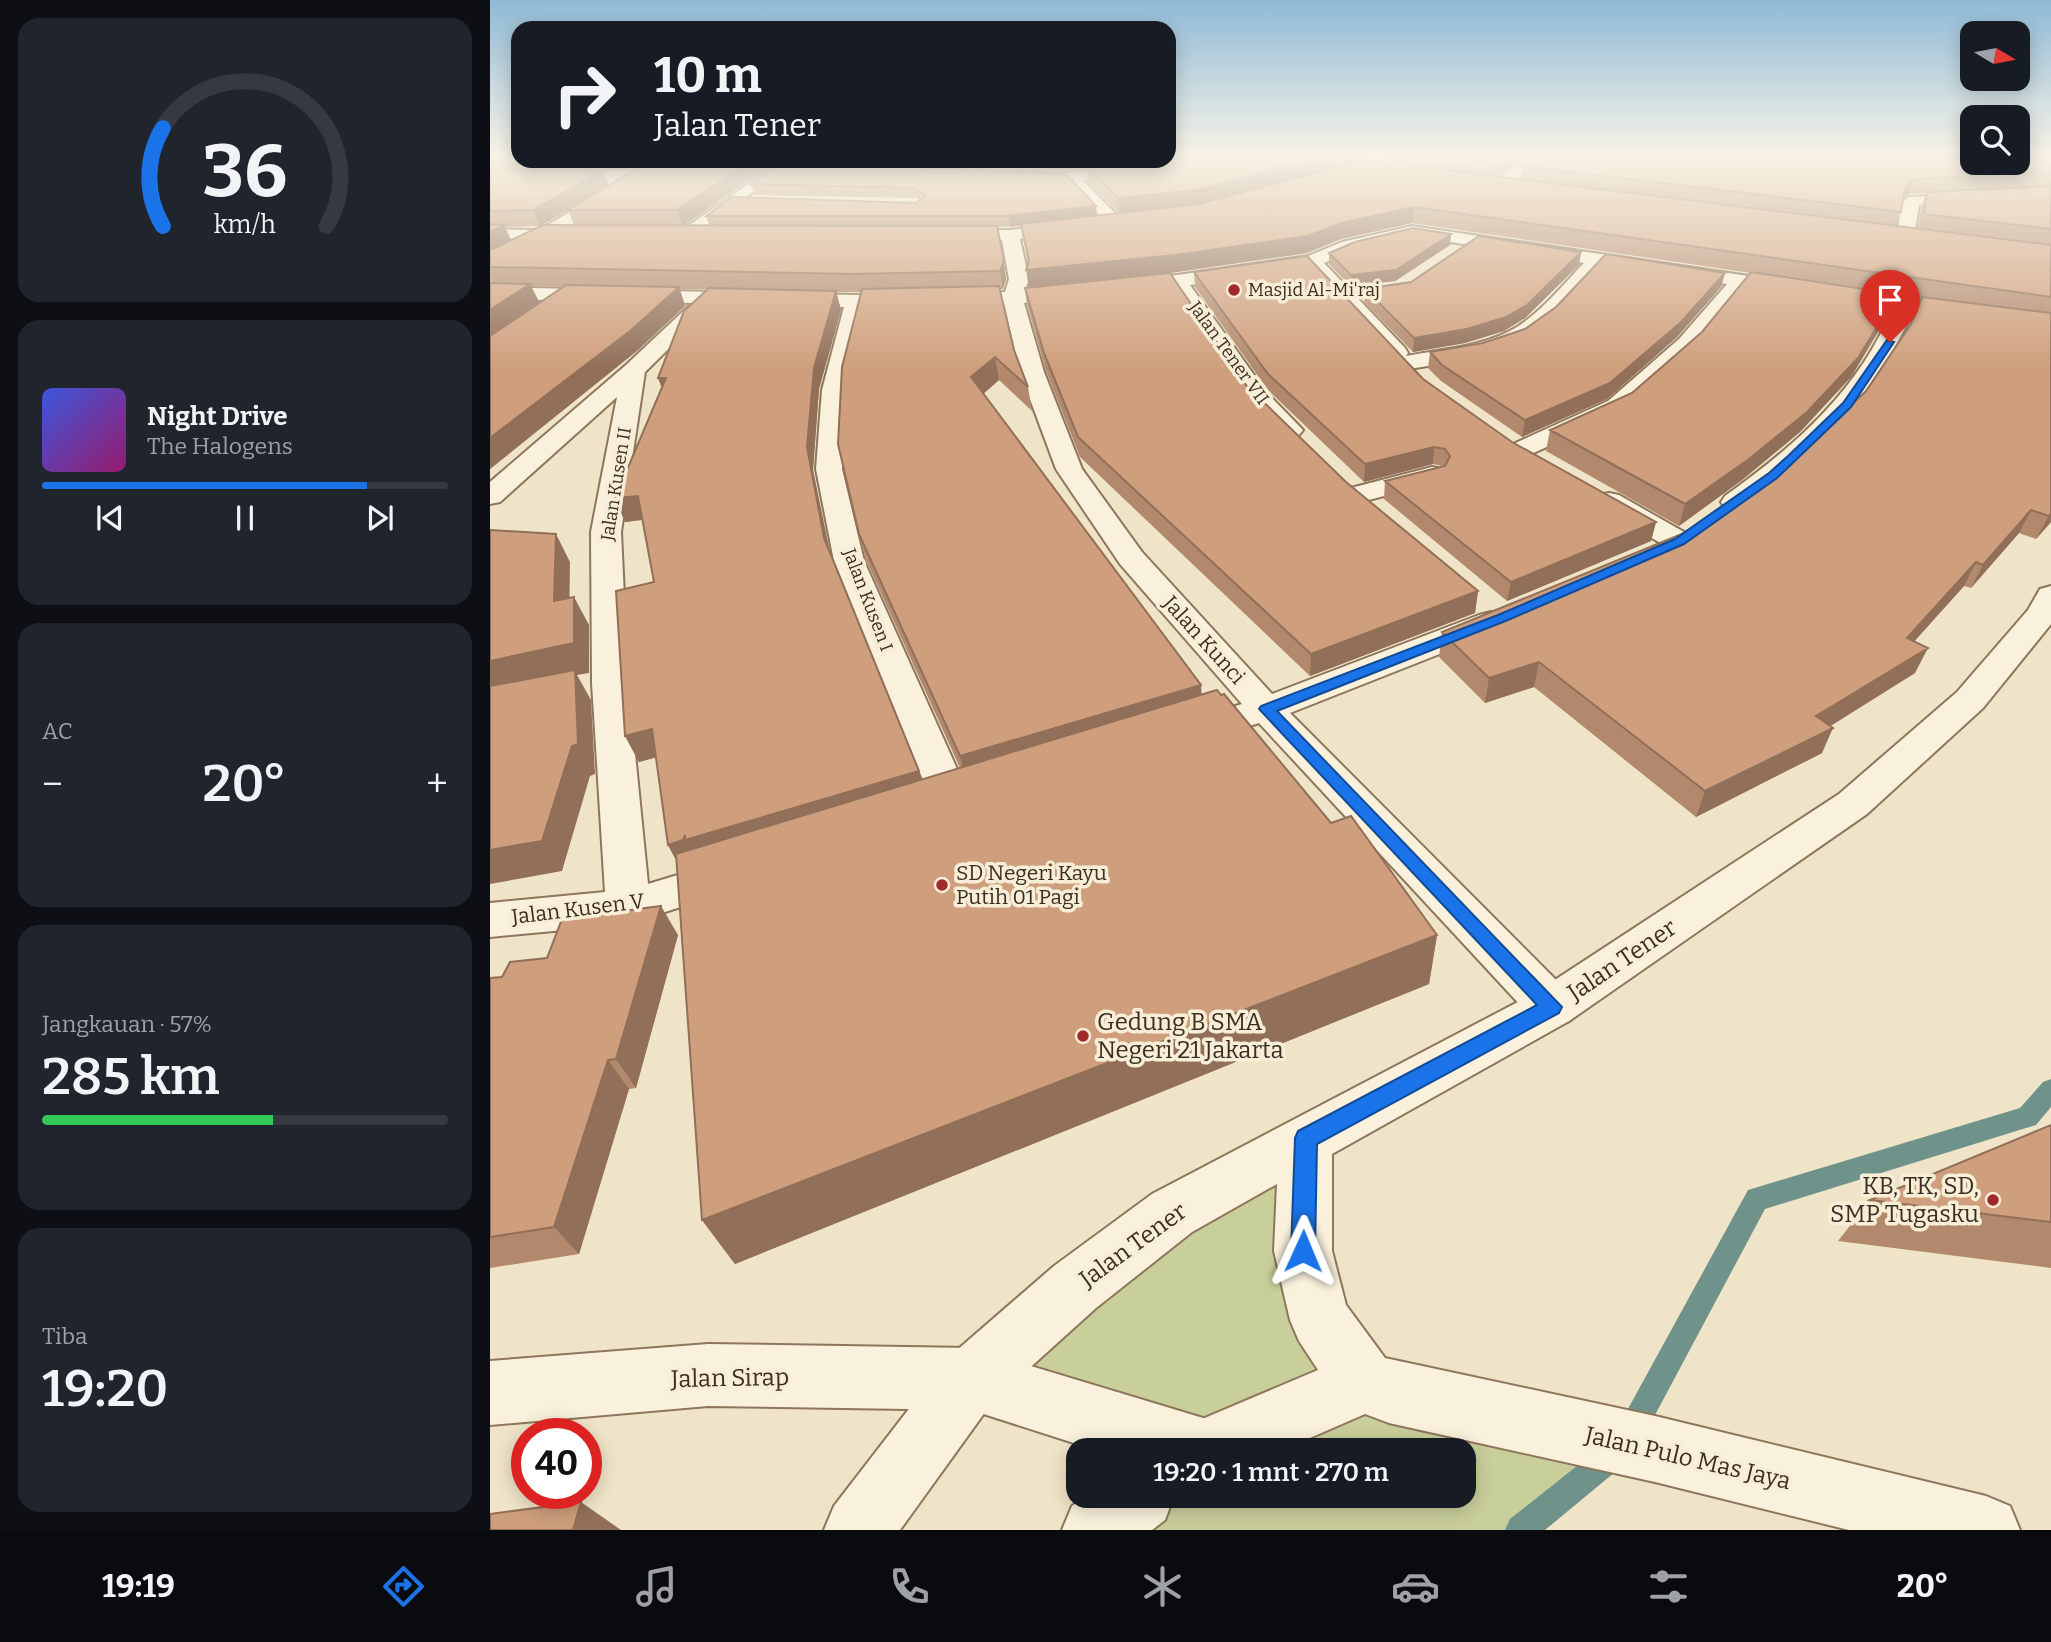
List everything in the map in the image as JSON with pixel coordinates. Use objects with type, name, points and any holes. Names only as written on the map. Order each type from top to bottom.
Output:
[{"type":"street","points":[[490,263],[557,226]]},
{"type":"street","points":[[677,236],[693,226]]},
{"type":"street","points":[[930,235],[1010,235],[1094,226]]},
{"type":"street","points":[[1904,238],[1906,226]]},
{"type":"street","points":[[490,293],[856,301],[1013,298],[1177,281],[1312,261],[1348,246],[1399,232],[1423,231],[1473,241],[1809,291]]},
{"type":"street","points":[[490,234],[594,236]]},
{"type":"street","name":"Jalan Kunci","points":[[1010,235],[1019,279],[1013,298],[1032,372],[1069,469],[1131,558],[1266,709],[1552,1007]]},
{"type":"street","points":[[677,236],[711,236]]},
{"type":"street","points":[[1450,256],[1473,241]]},
{"type":"street","points":[[1312,261],[1358,294],[1414,371],[1521,334],[1537,323],[1597,260]]},
{"type":"street","name":"Jalan Tener VII","points":[[1177,281],[1257,397],[1307,446]]},
{"type":"street","points":[[1520,451],[1616,406],[1687,344],[1740,281]]},
{"type":"street","points":[[536,317],[570,294]]},
{"type":"street","name":"Jalan Kusen II","points":[[490,496],[634,370],[709,298]]},
{"type":"street","name":"Jalan Kusen I","points":[[856,301],[834,390],[829,468],[849,561],[954,807]]},
{"type":"street","points":[[1642,558],[1697,530],[1773,475],[1847,405],[1890,342],[1906,306]]},
{"type":"street","name":"Jalan Kusen II","points":[[628,907],[597,686],[606,532],[634,370]]},
{"type":"street","points":[[1498,435],[1543,464]]},
{"type":"street","points":[[1337,476],[1367,504],[1432,475]]},
{"type":"street","points":[[1589,490],[1697,530]]},
{"type":"street","name":"Jalan Tener","points":[[858,1530],[971,1379],[1075,1287],[1172,1213],[1552,1007],[1853,804],[1970,700],[2043,613],[2051,596]]},
{"type":"street","points":[[1162,742],[1266,709],[1500,610]]},
{"type":"street","name":"Jalan Kusen V","points":[[490,920],[628,907],[758,867]]},
{"type":"street","points":[[1239,1438],[1376,1387],[1320,1320],[1303,1251],[1306,1138]]},
{"type":"street","name":"Jalan Sirap","points":[[490,1393],[708,1375],[971,1379],[1162,1438]]},
{"type":"street","name":"Jalan Pulo Mas Jaya","points":[[1376,1387],[1655,1449],[1986,1530]]},
{"type":"street","points":[[1096,1530],[1126,1508]]},
{"type":"green space","points":[[1306,1138],[1303,1251],[1371,1383],[1622,1448],[1521,1530],[1096,1530],[1125,1508],[1476,1508],[1476,1438],[1161,1438],[971,1379]]},
{"type":"building","points":[[490,226],[501,226],[490,232]]},
{"type":"building","points":[[540,226],[997,226],[1004,261],[1000,271],[852,274],[490,267],[490,250]]},
{"type":"building","points":[[1022,226],[1333,226],[1308,236],[1176,255],[1026,270],[1029,261]]},
{"type":"building","points":[[1551,226],[1901,226],[2051,245],[2051,297]]},
{"type":"building","points":[[1413,228],[1451,234],[1396,270],[1351,275],[1329,253],[1355,242]]},
{"type":"building","points":[[1479,236],[1581,252],[1527,305],[1506,317],[1467,329],[1414,338],[1365,289],[1411,282]]},
{"type":"building","points":[[1606,254],[1725,273],[1681,322],[1610,383],[1525,420],[1442,365],[1430,352],[1483,343],[1525,329],[1556,307]]},
{"type":"building","points":[[1307,256],[1423,379],[1512,442],[1656,522],[1511,582],[1385,481],[1445,466],[1450,456],[1445,449],[1434,447],[1365,464],[1268,374],[1194,272]]},
{"type":"building","points":[[1751,272],[1897,294],[1858,358],[1807,412],[1749,459],[1685,504],[1550,430],[1632,393],[1702,332]]},
{"type":"building","points":[[1170,273],[1246,385],[1346,482],[1478,591],[1311,654],[1078,437],[1044,353],[1025,288]]},
{"type":"building","points":[[490,283],[530,284],[490,310]]},
{"type":"building","points":[[566,285],[679,287],[630,331],[490,438],[490,336]]},
{"type":"building","points":[[999,286],[1014,350],[1028,387],[995,357],[971,377],[1201,685],[960,756],[859,534],[838,444],[842,367],[862,289]]},
{"type":"building","points":[[709,288],[836,291],[814,368],[807,447],[824,538],[919,771],[685,840],[685,835],[683,840],[668,845],[652,729],[625,736],[616,591],[654,582],[638,496],[615,498],[666,378],[658,378],[684,311]]},
{"type":"building","points":[[1922,297],[2051,313],[2051,513],[2049,516],[2031,510],[1983,565],[1976,562],[1907,638],[1928,648],[1816,716],[1833,728],[1705,791],[1539,662],[1489,678],[1442,632],[1699,527],[1792,461],[1866,391],[1911,324]]},
{"type":"building","points":[[490,530],[556,534],[554,601],[574,597],[574,643],[490,661]]},
{"type":"building","points":[[575,670],[578,744],[572,746],[542,841],[490,850],[490,686]]},
{"type":"building","points":[[1217,690],[1221,695],[1224,694],[1331,823],[1351,816],[1437,935],[702,1220],[676,854]]},
{"type":"building","points":[[661,906],[616,1059],[608,1060],[554,1227],[490,1237],[490,978],[502,977],[510,962],[547,958],[562,919]]},
{"type":"building","points":[[2051,1125],[2051,1222],[1870,1200]]},
{"type":"building","points":[[528,1509],[579,1509],[573,1530],[490,1530],[490,1514]]},
{"type":"waterway","points":[[1521,1530],[1622,1448],[1757,1199],[2028,1117],[2051,1089]]},
{"type":"place","name":"Masjid Al-Mi'raj","points":[[1234,290]]},
{"type":"place","name":"SD Negeri Kayu Putih 01 Pagi","points":[[942,885]]},
{"type":"place","name":"Gedung B SMA Negeri 21 Jakarta","points":[[1083,1036]]},
{"type":"place","name":"KB, TK, SD, SMP Tugasku","points":[[1993,1200]]},
{"type":"route","points":[[1303,1251],[1306,1138],[1552,1007],[1266,709],[1503,617],[1680,542],[1773,475],[1792,458],[1847,405],[1890,342]]}]
